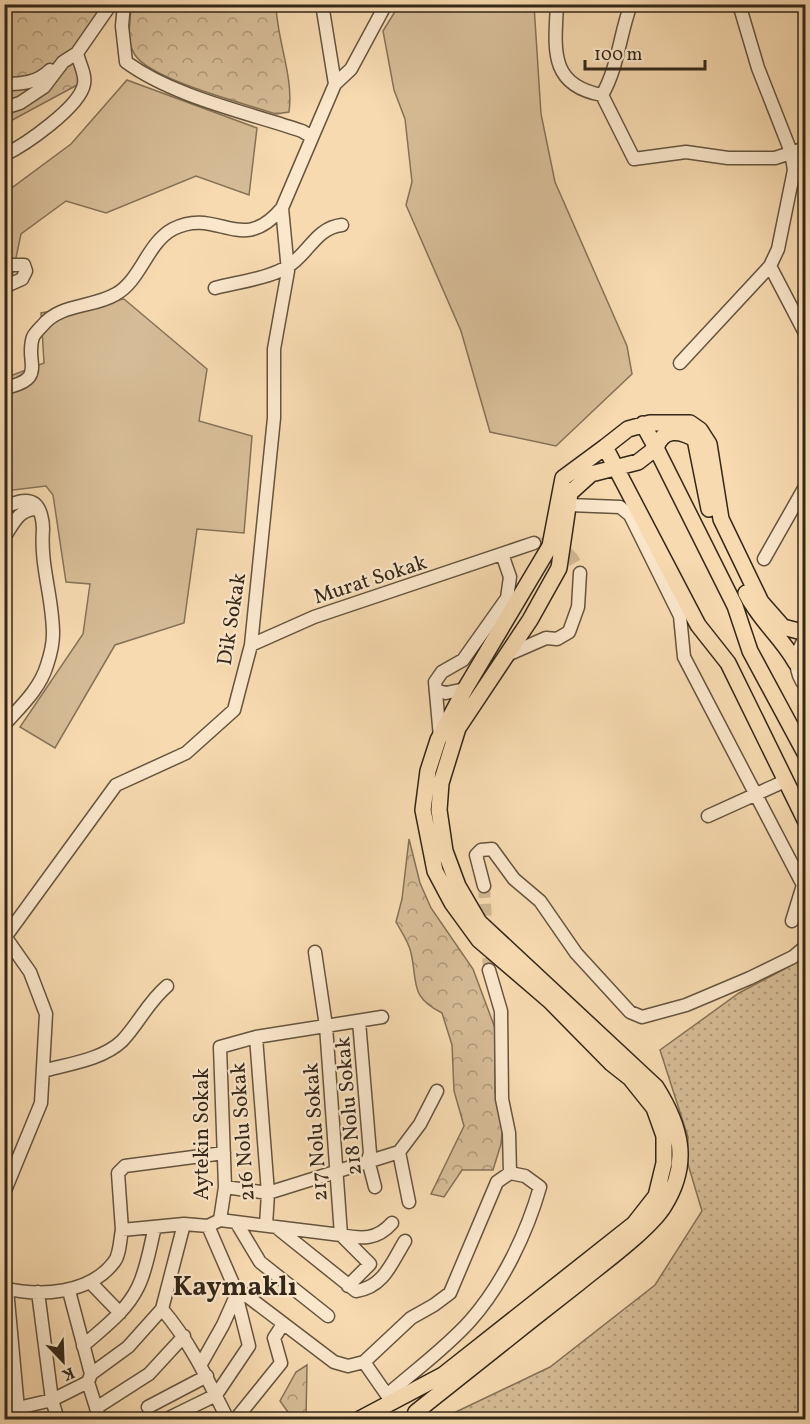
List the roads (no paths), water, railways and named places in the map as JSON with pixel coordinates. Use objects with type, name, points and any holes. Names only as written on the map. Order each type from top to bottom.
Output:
[{"type":"main road","points":[[358,1419],[443,1375],[634,1224],[656,1196],[664,1163],[664,1136],[654,1108],[630,1078],[611,1063],[550,1001],[478,940],[452,903],[435,871],[423,810],[428,771],[440,737],[465,689],[550,546],[563,478],[621,433],[643,424],[690,423],[700,430],[709,444],[721,519],[761,602],[783,627],[806,633]]},
{"type":"main road","points":[[643,424],[735,606],[750,651],[806,755]]},
{"type":"main road","points":[[413,1419],[416,1412],[621,1249],[664,1207],[677,1176],[681,1141],[672,1112],[656,1087],[478,922],[458,886],[445,851],[439,810],[446,760],[458,728],[530,620],[559,568],[570,493],[591,474],[638,462],[656,448],[659,439],[668,432],[683,432],[695,439],[716,533],[762,622],[789,649],[796,663]]},
{"type":"main road","points":[[605,447],[698,625],[728,663],[806,822]]},
{"type":"street","points":[[4,108],[20,103],[44,87],[63,62],[77,52],[111,4]]},
{"type":"street","points":[[124,4],[122,26],[126,62],[139,72],[177,89],[302,131],[312,137]]},
{"type":"street","points":[[322,4],[335,84]]},
{"type":"street","points":[[4,388],[27,379],[33,370],[33,337],[44,323],[56,314],[118,293],[151,250],[172,230],[190,224],[207,223],[250,231],[269,223],[282,208],[335,84],[351,69],[386,4]]},
{"type":"street","points":[[557,4],[555,47],[564,76],[580,88],[602,94],[634,159],[686,152],[728,158],[775,158],[806,148]]},
{"type":"street","points":[[602,94],[609,84],[620,36],[631,4]]},
{"type":"street","points":[[680,363],[770,266],[778,249],[794,170],[791,152],[758,68],[738,4]]},
{"type":"street","points":[[4,84],[23,84],[42,78],[64,56],[77,52]]},
{"type":"street","points":[[4,155],[41,132],[82,92],[85,82],[77,52]]},
{"type":"street","name":"Dik Sokak","points":[[5,935],[116,785],[186,753],[234,710],[251,645],[274,418],[274,349],[288,267],[282,208]]},
{"type":"street","points":[[214,288],[288,267],[320,233],[330,226],[342,225]]},
{"type":"street","points":[[4,265],[24,265],[26,271],[22,279],[4,287]]},
{"type":"street","points":[[770,266],[806,335]]},
{"type":"street","points":[[764,559],[806,485]]},
{"type":"street","points":[[4,507],[25,500],[35,504],[38,509],[43,526],[41,550],[52,612],[53,637],[46,668],[33,692],[4,725]]},
{"type":"street","points":[[569,505],[620,507],[630,515],[680,616],[684,657],[803,885],[792,921]]},
{"type":"street","points":[[4,538],[18,516],[27,510],[38,509]]},
{"type":"street","name":"Murat Sokak","points":[[251,645],[314,617],[534,543]]},
{"type":"street","points":[[440,737],[438,691],[435,682],[442,672],[463,660],[507,598],[510,577],[502,555]]},
{"type":"street","points":[[507,655],[546,638],[557,639],[569,632],[578,607],[580,573]]},
{"type":"street","points":[[530,620],[546,638]]},
{"type":"street","points":[[806,638],[797,652],[796,663],[798,674],[806,687]]},
{"type":"street","points":[[438,691],[446,693],[465,689]]},
{"type":"street","points":[[708,816],[785,781]]},
{"type":"street","points":[[484,886],[476,855],[481,850],[492,849],[514,879],[540,900],[576,953],[591,970],[630,1012],[642,1017],[686,1005],[750,978],[793,957],[806,946]]},
{"type":"street","points":[[4,1193],[41,1103],[46,1014],[30,972],[5,935]]},
{"type":"street","name":"217 Nolu Sokak","points":[[315,952],[326,1026],[341,1235]]},
{"type":"street","points":[[489,970],[501,1011],[502,1099],[510,1132],[510,1173]]},
{"type":"street","points":[[42,1071],[101,1055],[121,1041],[151,1000],[167,986]]},
{"type":"street","points":[[256,1037],[382,1017]]},
{"type":"street","name":"218 Nolu Sokak","points":[[359,1021],[370,1153],[368,1160],[375,1187]]},
{"type":"street","name":"Aytekin Sokak","points":[[220,1220],[225,1187],[220,1047],[256,1037]]},
{"type":"street","name":"216 Nolu Sokak","points":[[256,1037],[271,1226]]},
{"type":"street","points":[[225,1187],[268,1192],[399,1152],[420,1124],[437,1091]]},
{"type":"street","points":[[399,1152],[409,1202]]},
{"type":"street","points":[[184,1224],[162,1309],[128,1347],[90,1378],[52,1400],[18,1414],[11,1375],[6,1287],[38,1292],[69,1290],[90,1282],[115,1262],[122,1230],[118,1173],[125,1166],[224,1153]]},
{"type":"street","points":[[234,1292],[283,1324],[334,1362],[348,1366],[364,1362],[411,1318],[450,1293],[497,1182],[510,1173],[525,1176],[540,1187],[507,1266],[470,1322],[387,1395],[364,1362]]},
{"type":"street","points":[[122,1230],[184,1224],[208,1226],[220,1220],[363,1239],[377,1236],[392,1223]]},
{"type":"street","points":[[236,1222],[260,1262],[328,1316]]},
{"type":"street","points":[[165,1419],[216,1395],[249,1346],[234,1292],[208,1226]]},
{"type":"street","points":[[271,1226],[356,1291],[368,1289],[384,1278],[405,1241]]},
{"type":"street","points":[[82,1346],[120,1313],[139,1285],[155,1227]]},
{"type":"street","points":[[341,1235],[370,1264],[348,1286]]},
{"type":"street","points":[[90,1282],[120,1313]]},
{"type":"street","points":[[69,1290],[98,1414],[149,1374],[184,1336]]},
{"type":"street","points":[[38,1292],[52,1400],[58,1419]]},
{"type":"street","points":[[201,1364],[224,1325],[234,1292]]},
{"type":"street","points":[[162,1309],[184,1336],[201,1364],[228,1419]]},
{"type":"street","points":[[236,1419],[282,1363],[274,1338],[283,1324]]},
{"type":"street","points":[[148,1407],[207,1376]]},
{"type":"tunnel","points":[[534,543],[551,545],[568,553],[580,573]]},
{"type":"tunnel","points":[[484,886],[489,970]]},
{"type":"district","name":"Kaymaklı","points":[[235,1286]]}]
